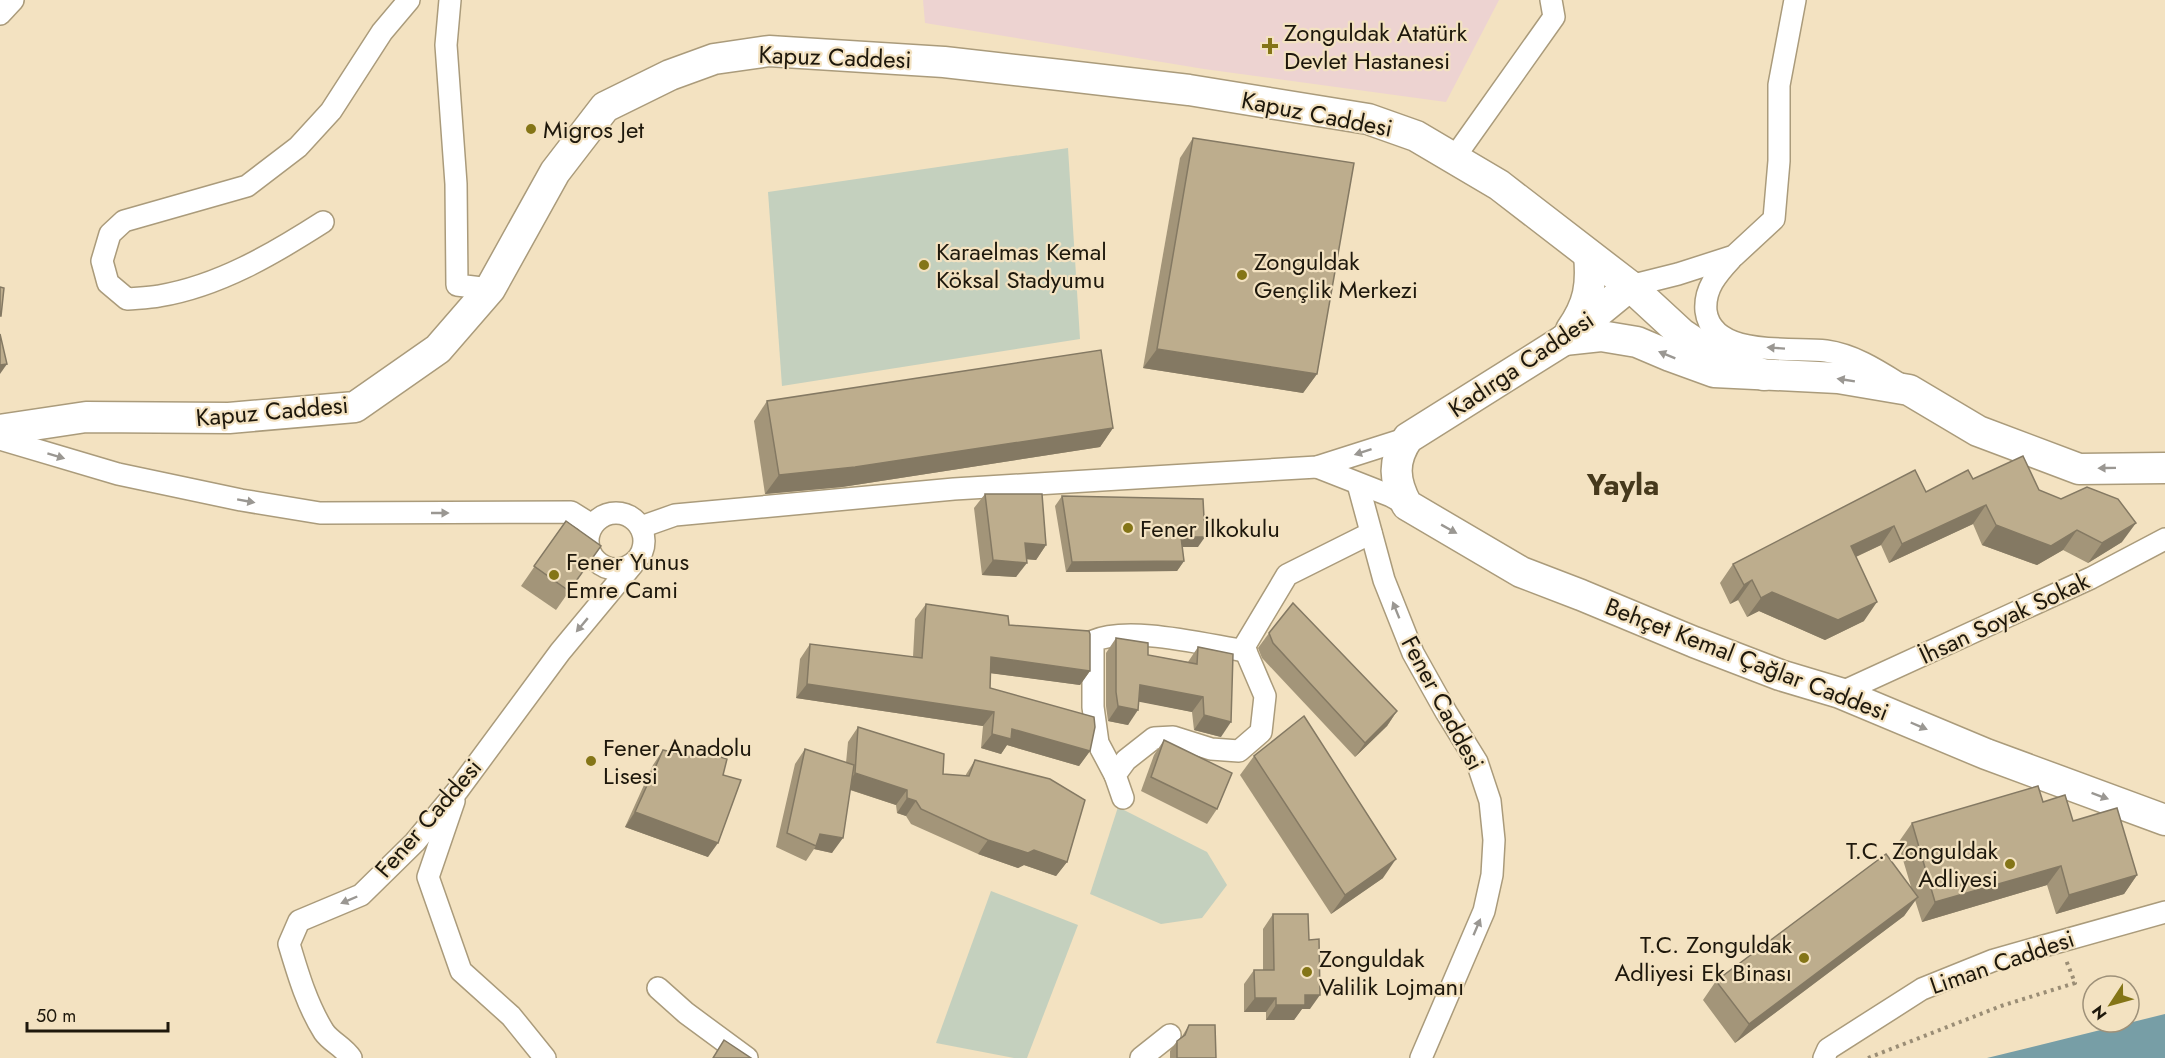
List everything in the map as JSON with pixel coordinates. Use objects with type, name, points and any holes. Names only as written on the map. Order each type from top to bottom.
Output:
[{"type":"main road","name":"Kapuz Caddesi","points":[[0,430],[86,417],[229,418],[355,407],[438,349],[490,289],[555,172],[605,107],[670,75],[714,59],[769,51],[944,62],[1189,90],[1368,119],[1416,135],[1499,184],[1630,286],[1682,334],[1712,354],[1764,375]]},
{"type":"main road","points":[[1564,340],[1581,315],[1591,287],[1589,255]]},
{"type":"main road","name":"Kadırga Caddesi","points":[[1408,438],[1564,340],[1630,286]]},
{"type":"main road","points":[[1564,340],[1601,336],[1637,342],[1714,372],[1838,378],[1909,390],[1978,431],[2079,469],[2165,468]]},
{"type":"main road","points":[[1407,505],[1399,490],[1396,474],[1399,452],[1408,438]]},
{"type":"main road","name":"Behçet Kemal Çağlar Caddesi","points":[[1407,505],[1521,572],[1780,675],[1840,693],[1986,754],[2165,820]]},
{"type":"street","points":[[0,14],[13,0]]},
{"type":"street","points":[[323,222],[274,253],[234,273],[159,296],[127,299],[108,283],[102,261],[110,234],[124,221],[247,186],[298,147],[331,111],[382,32],[409,0]]},
{"type":"street","points":[[450,0],[446,45],[456,184],[457,285],[490,289]]},
{"type":"street","points":[[1454,158],[1553,9],[1569,0]]},
{"type":"street","points":[[1794,0],[1779,85],[1779,161],[1774,219],[1713,278],[1705,302],[1708,321],[1720,337],[1748,346],[1828,351],[1867,363],[1909,390]]},
{"type":"street","points":[[1630,286],[1734,256]]},
{"type":"street","points":[[641,527],[675,515],[954,489],[1071,484],[1317,467],[1408,438]]},
{"type":"street","points":[[0,439],[118,474],[241,500],[320,513],[571,512],[592,525]]},
{"type":"street","points":[[1317,467],[1391,496],[1407,505]]},
{"type":"street","name":"Fener Caddesi","points":[[1358,484],[1384,580],[1413,653],[1477,762],[1490,801],[1494,840],[1492,875],[1484,911],[1421,1058]]},
{"type":"street","points":[[617,512],[635,519],[641,527],[644,534],[643,551],[633,564],[625,568],[608,568],[593,558],[587,542],[592,525],[599,518],[607,513],[617,512]]},
{"type":"street","points":[[1115,775],[1126,760],[1154,738],[1173,737],[1211,750],[1239,751],[1261,732],[1266,696],[1244,647],[1257,623],[1287,575],[1371,533]]},
{"type":"street","name":"İhsan Soyak Sokak","points":[[1840,693],[2091,578],[2165,539]]},
{"type":"street","name":"Fener Caddesi","points":[[351,1058],[325,1034],[310,1006],[289,944],[299,921],[361,895],[415,842],[458,790],[560,652],[633,564]]},
{"type":"street","points":[[1123,798],[1115,775],[1098,742],[1093,707],[1093,641],[1105,636],[1156,636],[1246,651]]},
{"type":"street","points":[[458,790],[428,877],[461,971],[511,1016],[545,1058]]},
{"type":"street","name":"Liman Caddesi","points":[[1824,1058],[1828,1049],[1922,989],[1994,960],[2165,912]]},
{"type":"street","points":[[658,988],[686,1013],[747,1058]]},
{"type":"street","points":[[1141,1058],[1170,1035]]},
{"type":"path","points":[[1868,1058],[2001,1006],[2075,983],[2065,957],[2076,955]]},
{"type":"shaded area","name":"Zonguldak Atatürk Devlet Hastanesi","points":[[923,0],[1499,0],[1446,102],[1204,69],[925,23]]},
{"type":"green space","name":"Karaelmas Kemal Köksal Stadyumu","points":[[1068,148],[1080,339],[782,386],[768,192]]},
{"type":"green space","points":[[1118,807],[1207,852],[1227,885],[1202,918],[1161,924],[1090,894]]},
{"type":"green space","points":[[991,891],[1078,925],[1027,1058],[1014,1058],[936,1043]]},
{"type":"water","points":[[2165,1014],[2165,1058],[1987,1058],[2084,1034],[2141,1034],[2141,1020]]},
{"type":"building","name":"Zonguldak Gençlik Merkezi","points":[[1193,138],[1354,163],[1317,374],[1157,349]]},
{"type":"building","points":[[0,287],[4,288],[1,316],[0,316]]},
{"type":"building","points":[[0,334],[7,364],[0,365]]},
{"type":"building","points":[[1101,350],[1113,428],[855,467],[779,475],[767,401]]},
{"type":"building","points":[[2023,456],[2039,490],[2061,499],[2087,487],[2118,499],[2136,523],[2102,543],[2077,530],[2051,546],[1996,525],[1986,505],[1902,544],[1894,526],[1851,546],[1877,602],[1838,620],[1772,592],[1761,598],[1752,580],[1744,585],[1733,564],[1915,470],[1926,492],[1968,470],[1973,479]]},
{"type":"building","points":[[985,494],[1042,494],[1046,545],[1025,543],[1027,563],[993,560]]},
{"type":"building","name":"Fener İlkokulu","points":[[1062,496],[1203,499],[1205,537],[1181,537],[1184,561],[1072,562]]},
{"type":"building","points":[[566,521],[601,546],[569,591],[534,566]]},
{"type":"building","points":[[1293,603],[1397,711],[1365,743],[1273,643],[1269,633]]},
{"type":"building","points":[[926,604],[1008,616],[1009,625],[1089,631],[1090,671],[991,657],[990,688],[1094,717],[1095,727],[1090,751],[1012,729],[1011,739],[992,734],[994,712],[807,684],[810,644],[922,658]]},
{"type":"building","points":[[1116,638],[1148,643],[1148,655],[1197,664],[1198,647],[1233,654],[1231,722],[1204,715],[1203,697],[1140,685],[1138,710],[1118,706]]},
{"type":"building","points":[[1304,716],[1396,859],[1345,895],[1254,756]]},
{"type":"building","points":[[858,727],[944,754],[943,774],[969,776],[975,760],[1050,779],[1085,800],[1067,862],[1034,850],[1028,853],[988,840],[921,809],[916,801],[907,798],[907,790],[855,773]]},
{"type":"building","points":[[1164,740],[1232,773],[1217,809],[1151,777]]},
{"type":"building","points":[[694,749],[727,759],[723,775],[741,780],[718,843],[635,812],[663,750],[691,757]]},
{"type":"building","points":[[805,749],[854,765],[843,838],[820,834],[816,846],[787,833]]},
{"type":"building","name":"T.C. Zonguldak Adliyesi","points":[[2038,786],[2043,802],[2065,795],[2073,821],[2117,808],[2137,875],[2069,895],[2061,866],[1935,902],[1912,823]]},
{"type":"building","name":"T.C. Zonguldak Adliyesi Ek Binası","points":[[1886,854],[1918,897],[1749,1024],[1716,981]]},
{"type":"building","name":"Zonguldak Valilik Lojmanı","points":[[1273,914],[1308,914],[1309,940],[1319,939],[1320,995],[1305,995],[1305,1005],[1276,1005],[1276,998],[1255,998],[1254,970],[1274,970]]},
{"type":"building","points":[[1189,1025],[1215,1025],[1216,1058],[1177,1058],[1177,1041],[1185,1035]]},
{"type":"building","points":[[724,1040],[751,1058],[713,1058]]},
{"type":"place","name":"Zonguldak Atatürk Devlet Hastanesi","points":[[1270,46]]},
{"type":"place","name":"Migros Jet","points":[[531,129]]},
{"type":"place","name":"Karaelmas Kemal Köksal Stadyumu","points":[[924,265]]},
{"type":"place","name":"Zonguldak Gençlik Merkezi","points":[[1242,275]]},
{"type":"place","name":"Fener İlkokulu","points":[[1128,528]]},
{"type":"place","name":"Fener Yunus Emre Cami","points":[[554,575]]},
{"type":"place","name":"Fener Anadolu Lisesi","points":[[591,761]]},
{"type":"place","name":"T.C. Zonguldak Adliyesi","points":[[2010,864]]},
{"type":"place","name":"T.C. Zonguldak Adliyesi Ek Binası","points":[[1804,958]]},
{"type":"place","name":"Zonguldak Valilik Lojmanı","points":[[1307,972]]},
{"type":"district","name":"Yayla","points":[[1623,484]]}]
